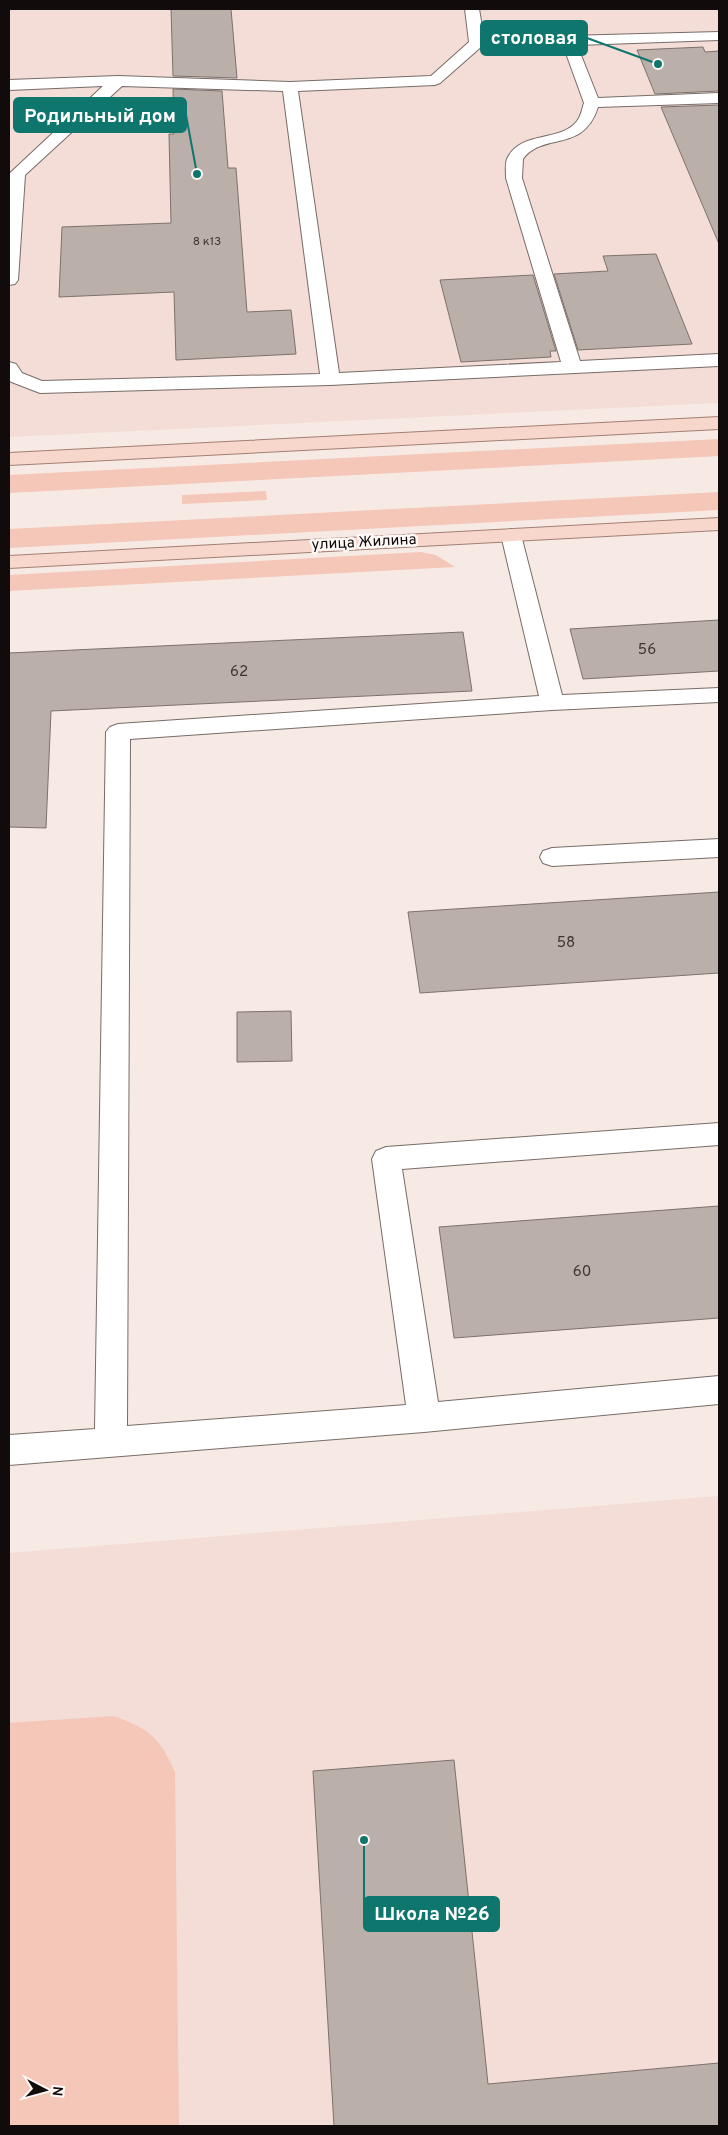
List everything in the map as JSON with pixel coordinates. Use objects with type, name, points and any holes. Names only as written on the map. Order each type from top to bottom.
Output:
[{"type":"main road","points":[[9,459],[719,423]]},
{"type":"main road","name":"улица Жилина","points":[[9,562],[719,524]]},
{"type":"lane","points":[[472,9],[477,43]]},
{"type":"lane","points":[[9,85],[118,81],[290,87],[435,80],[477,43],[569,42],[719,36]]},
{"type":"lane","points":[[569,42],[592,103],[583,124],[569,132],[522,151],[515,160],[514,178],[572,367]]},
{"type":"lane","points":[[9,280],[17,174],[118,81]]},
{"type":"lane","points":[[290,87],[330,379]]},
{"type":"lane","points":[[592,103],[719,98]]},
{"type":"lane","points":[[9,368],[15,377],[40,387],[330,379],[719,360]]},
{"type":"lane","points":[[511,535],[552,702]]},
{"type":"lane","points":[[111,1442],[118,732],[552,702],[719,695]]},
{"type":"lane","points":[[552,856],[719,848]]},
{"type":"lane","points":[[424,1418],[386,1159],[719,1134]]},
{"type":"lane","points":[[9,1450],[424,1418],[719,1390]]},
{"type":"shaded area","points":[[9,9],[719,9],[719,403],[9,437]]},
{"type":"shaded area","points":[[719,439],[719,456],[9,493],[9,475]]},
{"type":"shaded area","points":[[266,491],[267,500],[182,504],[182,495]]},
{"type":"shaded area","points":[[719,492],[719,510],[9,548],[9,529]]},
{"type":"shaded area","points":[[421,552],[436,555],[455,567],[9,591],[9,575]]},
{"type":"shaded area","points":[[719,1496],[719,2126],[9,2126],[9,1553]]},
{"type":"shaded area","points":[[113,1716],[136,1725],[152,1736],[170,1760],[175,1772],[179,2126],[9,2126],[9,1723]]},
{"type":"building","points":[[171,9],[231,9],[237,78],[173,76]]},
{"type":"building","points":[[703,47],[705,52],[719,51],[719,91],[655,94],[637,50]]},
{"type":"building","points":[[173,89],[222,91],[228,168],[236,168],[247,312],[291,310],[296,354],[176,360],[174,292],[59,297],[62,227],[171,223],[169,134],[174,134]]},
{"type":"building","points":[[719,105],[719,244],[661,107]]},
{"type":"building","points":[[656,254],[692,344],[578,350],[554,274],[608,271],[603,256]]},
{"type":"building","points":[[533,275],[556,351],[550,351],[551,357],[461,362],[440,280]]},
{"type":"building","points":[[719,620],[719,671],[583,679],[570,629]]},
{"type":"building","points":[[463,632],[472,691],[51,711],[46,828],[9,827],[9,653]]},
{"type":"building","points":[[719,892],[719,973],[420,993],[408,912]]},
{"type":"building","points":[[291,1011],[292,1061],[237,1062],[237,1012]]},
{"type":"building","points":[[719,1206],[719,1318],[454,1338],[439,1227]]},
{"type":"building","points":[[454,1760],[488,2084],[719,2063],[719,2126],[334,2126],[313,1771]]},
{"type":"place","name":"столовая","points":[[658,64]]},
{"type":"place","name":"Родильный дом","points":[[197,174]]},
{"type":"place","name":"Школа №26","points":[[364,1840]]}]
